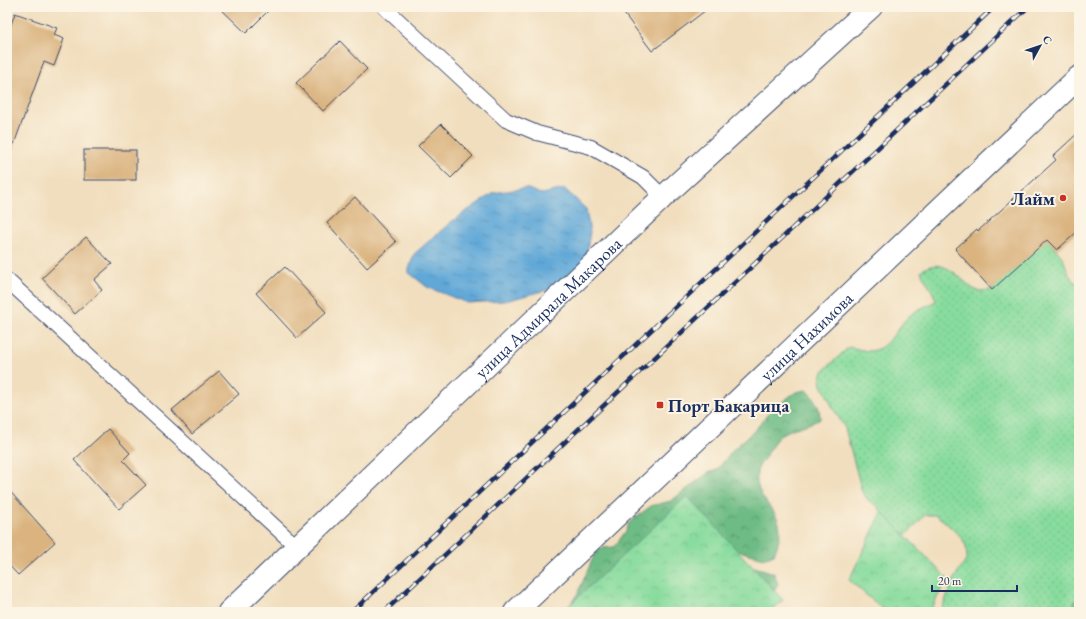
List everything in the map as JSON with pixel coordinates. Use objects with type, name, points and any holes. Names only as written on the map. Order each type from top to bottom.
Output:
[{"type":"street","name":"улица Адмирала Макарова","points":[[229,612],[664,197],[871,7]]},
{"type":"street","name":"улица Нахимова","points":[[515,612],[1079,77]]},
{"type":"lane","points":[[384,7],[506,120],[537,133],[591,147],[643,177],[664,197]]},
{"type":"lane","points":[[7,280],[297,547]]},
{"type":"green space","points":[[1043,234],[1063,258],[1069,275],[1079,286],[1079,591],[1073,607],[1077,612],[938,612],[942,608],[955,577],[967,558],[966,546],[960,536],[936,515],[925,515],[907,534],[897,530],[877,506],[868,500],[862,492],[845,428],[834,410],[820,381],[823,371],[849,347],[868,351],[877,349],[888,342],[909,316],[919,309],[936,301],[921,271],[927,267],[938,265],[948,269],[954,272],[975,290],[992,290]]},
{"type":"green space","points":[[806,390],[816,403],[819,410],[820,419],[784,433],[778,438],[760,464],[757,472],[757,484],[761,494],[777,518],[780,527],[779,539],[774,554],[764,558],[732,549],[747,571],[755,567],[774,573],[778,584],[773,594],[565,612],[578,593],[595,553],[603,548],[614,547],[626,531],[629,523],[651,506],[671,501],[708,473],[717,470],[734,449],[755,430],[772,409],[796,392]]},
{"type":"green space","points":[[687,496],[783,600],[770,612],[562,612]]},
{"type":"green space","points":[[882,512],[947,578],[930,612],[886,612],[849,580]]},
{"type":"green space","points":[[1079,591],[1079,612],[1077,612],[1073,607]]},
{"type":"water","points":[[526,188],[541,194],[565,189],[586,209],[590,232],[586,258],[559,287],[505,301],[467,303],[427,287],[408,272],[414,254],[451,222],[493,193]]},
{"type":"building","points":[[219,7],[272,7],[246,33]]},
{"type":"building","points":[[619,7],[710,7],[652,51]]},
{"type":"building","points":[[15,13],[57,28],[54,35],[64,39],[54,66],[44,62],[10,155],[7,155],[7,36]]},
{"type":"building","points":[[340,41],[367,69],[323,111],[296,83]]},
{"type":"building","points":[[441,124],[473,156],[451,178],[418,146]]},
{"type":"building","points":[[1079,132],[1079,230],[1057,250],[1047,240],[992,290],[955,249],[977,229],[978,231],[1056,160],[1053,156]]},
{"type":"building","points":[[84,150],[136,150],[136,180],[84,180]]},
{"type":"building","points":[[355,197],[396,242],[367,268],[327,223]]},
{"type":"building","points":[[86,237],[112,264],[94,280],[102,290],[75,314],[42,278]]},
{"type":"building","points":[[285,267],[326,312],[297,338],[256,293]]},
{"type":"building","points":[[219,371],[239,394],[192,434],[172,410]]},
{"type":"building","points":[[108,429],[130,453],[123,460],[146,485],[119,509],[74,460]]},
{"type":"building","points":[[7,488],[55,542],[18,575],[7,563]]},
{"type":"railway","points":[[352,612],[994,7]]},
{"type":"railway","points":[[384,612],[1028,7]]},
{"type":"place","name":"Лайм","points":[[1063,198]]},
{"type":"place","name":"Порт Бакарица","points":[[660,405]]}]
